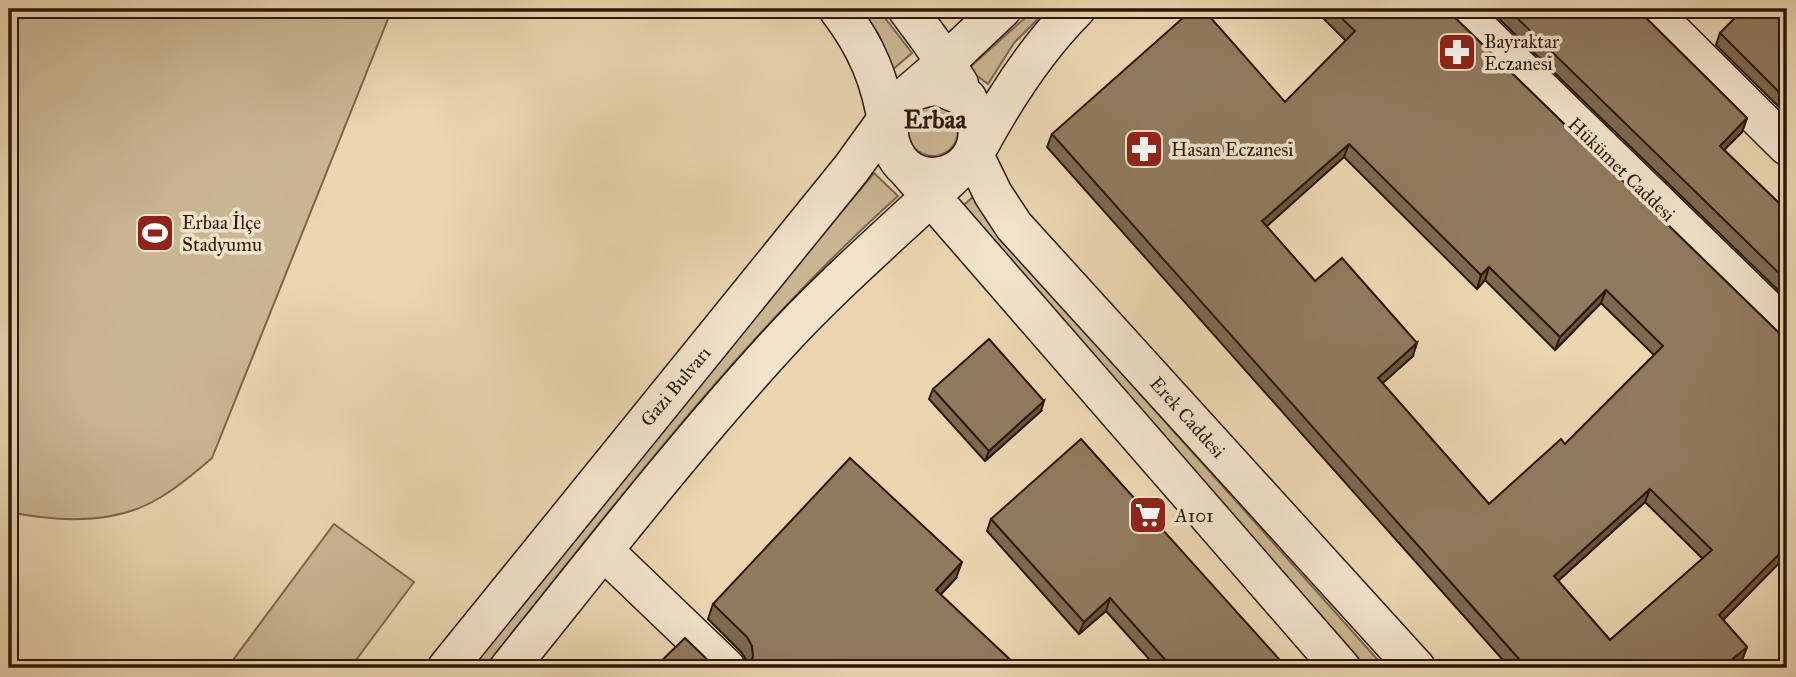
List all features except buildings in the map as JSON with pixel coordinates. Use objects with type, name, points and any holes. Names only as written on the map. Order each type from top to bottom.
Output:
[{"type":"main road","points":[[838,9],[864,48],[896,110],[893,150],[906,168],[1341,668]]},
{"type":"main road","points":[[906,9],[946,62],[967,98],[979,125],[979,140],[969,160],[950,174],[935,177],[920,175],[906,168]]},
{"type":"main road","name":"Gazi Bulvarı","points":[[447,668],[896,110],[1002,9]]},
{"type":"main road","points":[[509,668],[775,347],[831,289],[969,160],[1038,51],[1076,9]]},
{"type":"main road","name":"Hükümet Caddesi","points":[[1458,9],[1787,329]]},
{"type":"main road","points":[[1649,9],[1787,146]]},
{"type":"main road","points":[[896,110],[924,87],[939,86],[967,98]]},
{"type":"main road","name":"Erek Caddesi","points":[[969,160],[1014,226],[1416,668]]},
{"type":"main road","points":[[604,551],[726,668]]},
{"type":"shaded area","name":"Erbaa İlçe Stadyumu","points":[[9,9],[392,9],[212,458],[161,497],[126,513],[67,519],[9,512]]},
{"type":"shaded area","points":[[861,9],[878,9],[912,53],[892,70],[879,35]]},
{"type":"shaded area","points":[[1035,9],[1048,9],[1014,43],[988,84],[968,69]]},
{"type":"shaded area","points":[[933,106],[951,113],[958,131],[951,149],[933,156],[915,149],[908,131],[915,113]]},
{"type":"shaded area","points":[[874,173],[898,196],[786,306],[681,423],[484,668],[469,668],[613,487]]},
{"type":"shaded area","points":[[974,196],[994,230],[1385,668],[1367,668],[986,237],[958,210]]},
{"type":"shaded area","points":[[334,524],[414,582],[350,668],[227,668]]},
{"type":"place","name":"Bayraktar Eczanesi","points":[[1457,52]]},
{"type":"place","name":"Hasan Eczanesi","points":[[1144,149]]},
{"type":"place","name":"Erbaa İlçe Stadyumu","points":[[155,233]]},
{"type":"place","name":"A101","points":[[1148,515]]},
{"type":"district","name":"Erbaa","points":[[935,119]]}]
